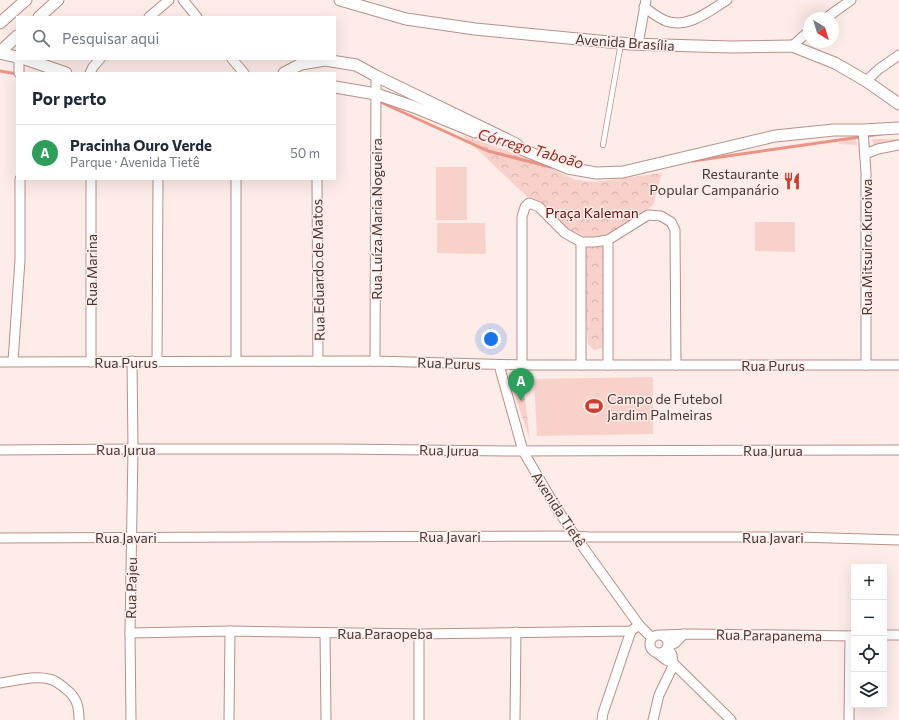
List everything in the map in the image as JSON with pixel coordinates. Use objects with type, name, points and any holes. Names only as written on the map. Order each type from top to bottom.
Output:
[{"type":"street","points":[[0,23],[26,0]]},
{"type":"street","points":[[40,16],[58,0]]},
{"type":"street","points":[[150,16],[169,0]]},
{"type":"street","points":[[183,0],[196,16]]},
{"type":"street","name":"Avenida Brasília","points":[[340,0],[406,19],[474,28],[621,43],[731,48],[792,46],[835,63],[866,81],[899,104]]},
{"type":"street","points":[[645,4],[658,18],[667,22],[680,23],[689,22],[701,16],[726,0]]},
{"type":"street","points":[[834,12],[851,0]]},
{"type":"street","points":[[638,44],[645,4]]},
{"type":"street","points":[[792,46],[803,36]]},
{"type":"street","points":[[0,52],[16,37]]},
{"type":"street","points":[[0,52],[16,56]]},
{"type":"street","points":[[866,81],[879,69],[899,55]]},
{"type":"street","points":[[19,60],[19,72]]},
{"type":"street","points":[[90,72],[99,60]]},
{"type":"street","points":[[233,60],[243,72]]},
{"type":"street","points":[[286,72],[301,64],[324,60],[356,65],[516,144],[521,149],[568,168],[596,173],[623,172],[775,136],[834,130],[899,128]]},
{"type":"street","points":[[36,61],[64,72]]},
{"type":"street","name":"Rua Luíza Maria Nogueira","points":[[375,361],[376,76]]},
{"type":"street","points":[[336,88],[376,94],[458,124],[516,150],[521,149]]},
{"type":"street","name":"Rua Mitsuiro Kuroiwa","points":[[863,130],[866,173],[866,365]]},
{"type":"street","points":[[865,154],[878,149],[899,145]]},
{"type":"street","points":[[13,361],[20,260],[20,180]]},
{"type":"street","name":"Rua Marina","points":[[91,180],[91,362]]},
{"type":"street","points":[[157,362],[158,180]]},
{"type":"street","points":[[236,180],[236,361]]},
{"type":"street","name":"Rua Eduardo de Matos","points":[[317,180],[318,361]]},
{"type":"street","points":[[522,365],[522,217],[525,207],[529,203],[539,207],[565,233],[581,242],[608,240],[648,215],[661,216],[671,222],[675,230],[676,365]]},
{"type":"street","points":[[608,240],[608,365]]},
{"type":"street","points":[[580,365],[581,242]]},
{"type":"street","name":"Rua Pajeu","points":[[130,720],[133,449],[132,361]]},
{"type":"street","name":"Rua Purus","points":[[0,362],[375,361],[522,365],[899,365]]},
{"type":"street","name":"Avenida Tietê","points":[[499,364],[523,451],[554,504],[635,628],[652,638]]},
{"type":"street","name":"Rua Jurua","points":[[0,450],[899,450]]},
{"type":"street","name":"Rua Javari","points":[[0,538],[575,536],[797,537],[899,540]]},
{"type":"street","points":[[602,720],[602,713],[635,628]]},
{"type":"street","name":"Rua Paraopeba","points":[[130,633],[230,631],[419,634],[635,628]]},
{"type":"street","points":[[229,720],[230,631]]},
{"type":"street","points":[[325,632],[326,720]]},
{"type":"street","points":[[515,720],[516,632]]},
{"type":"street","points":[[419,634],[419,720]]},
{"type":"street","points":[[658,654],[664,652],[684,634]]},
{"type":"street","name":"Rua Parapanema","points":[[662,636],[684,634],[851,636]]},
{"type":"street","points":[[653,720],[659,694],[673,663],[668,642],[662,636],[658,635],[652,638],[649,644],[650,650],[673,663],[731,720]]},
{"type":"street","points":[[887,636],[899,635]]},
{"type":"street","points":[[849,720],[851,664]]},
{"type":"street","points":[[0,683],[33,678],[49,679],[58,683],[72,694],[78,702],[79,720]]},
{"type":"lane","points":[[604,145],[621,43]]},
{"type":"green space","name":"Praça Kaleman","points":[[462,135],[535,161],[576,180],[595,182],[662,173],[653,205],[608,240],[602,348],[594,350],[588,344],[581,242],[559,227]]},
{"type":"green space","points":[[840,138],[856,138],[857,145],[839,144]]},
{"type":"green space","points":[[872,139],[899,139],[899,140],[874,146]]},
{"type":"green space","points":[[436,167],[467,167],[467,220],[436,220]]},
{"type":"green space","points":[[755,222],[795,222],[795,252],[755,251]]},
{"type":"green space","points":[[437,223],[485,223],[486,254],[437,253]]},
{"type":"green space","points":[[522,374],[530,440],[509,378]]},
{"type":"green space","name":"Campo de Futebol Jardim Palmeiras","points":[[653,377],[653,434],[537,436],[534,379]]},
{"type":"waterway","name":"Córrego Taboão","points":[[0,71],[16,74]]},
{"type":"waterway","name":"Córrego Taboão","points":[[378,101],[488,151],[551,167]]},
{"type":"waterway","name":"Córrego Taboão","points":[[693,161],[881,134]]},
{"type":"place","name":"Restaurante Popular Campanário","points":[[792,181]]},
{"type":"place","name":"Pracinha Ouro Verde","points":[[521,401]]},
{"type":"place","name":"Campo de Futebol Jardim Palmeiras","points":[[594,406]]}]
